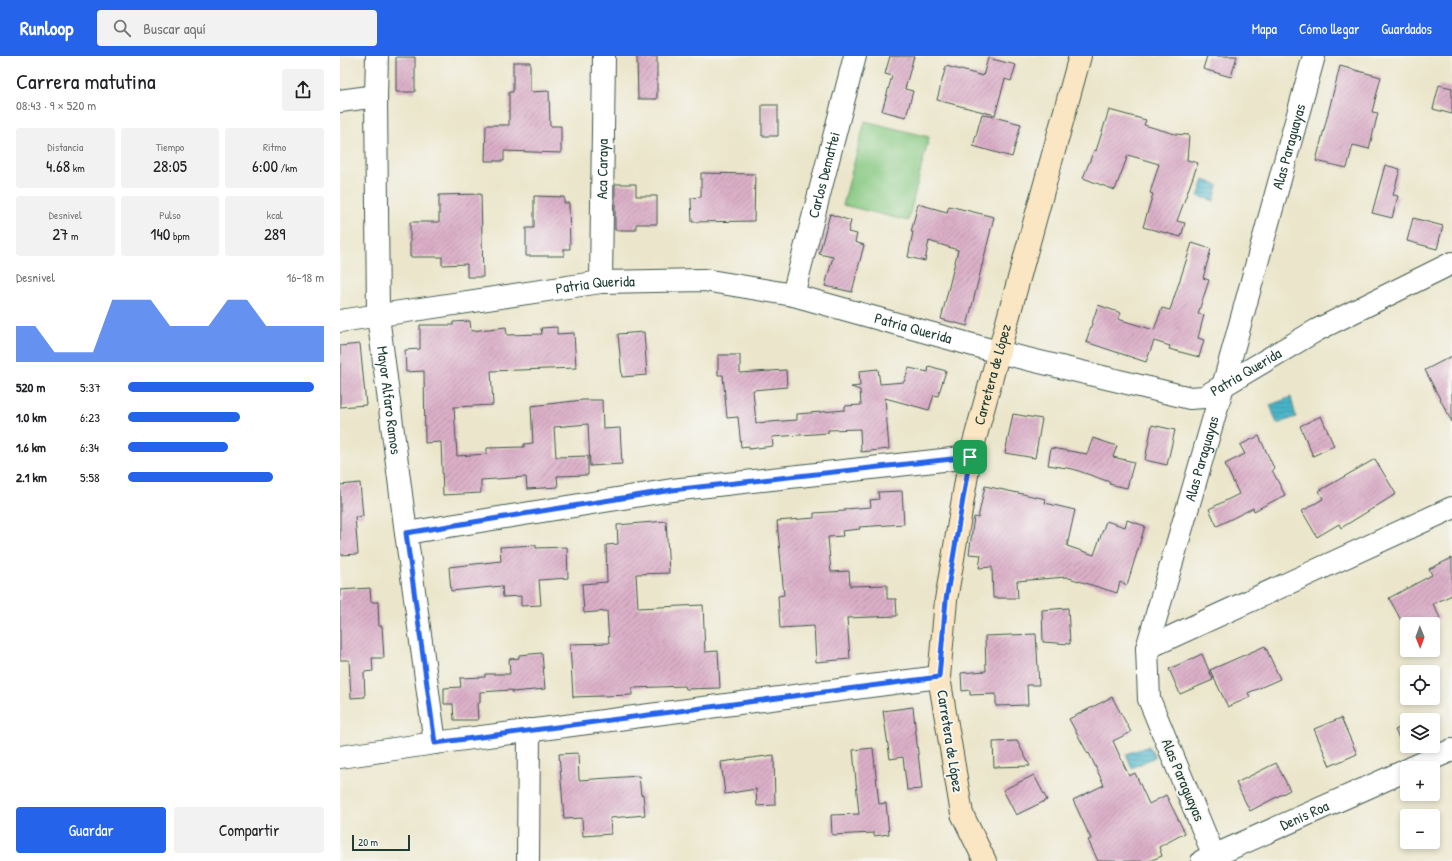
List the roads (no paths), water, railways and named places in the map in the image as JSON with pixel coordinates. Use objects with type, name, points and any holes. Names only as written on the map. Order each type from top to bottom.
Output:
[{"type":"main road","name":"Carretera de López","points":[[985,861],[962,814],[939,677],[946,600],[970,457],[1080,56]]},
{"type":"street","name":"Mayor Alfaro Ramos","points":[[377,56],[378,316],[435,743]]},
{"type":"street","name":"Aca Caraya","points":[[601,282],[604,56]]},
{"type":"street","name":"Carlos Demattei","points":[[793,295],[855,56]]},
{"type":"street","name":"Alas Paraguayas","points":[[1208,858],[1149,699],[1147,648],[1223,386],[1314,56]]},
{"type":"street","points":[[340,101],[376,96]]},
{"type":"street","name":"Patria Querida","points":[[340,321],[601,282],[704,280],[793,295],[998,352],[1190,398],[1204,397],[1317,330],[1452,264]]},
{"type":"street","points":[[406,533],[672,490],[970,457]]},
{"type":"street","points":[[1147,648],[1452,508]]},
{"type":"street","points":[[340,757],[529,730],[939,677]]},
{"type":"street","points":[[528,861],[529,730]]},
{"type":"street","points":[[1427,761],[1452,750]]},
{"type":"street","name":"Denis Roa","points":[[1208,858],[1400,773]]},
{"type":"water","points":[[1204,180],[1218,185],[1214,201],[1198,196]]},
{"type":"water","points":[[1291,397],[1296,417],[1277,424],[1270,405]]},
{"type":"water","points":[[1149,746],[1155,757],[1132,768],[1126,754]]}]
